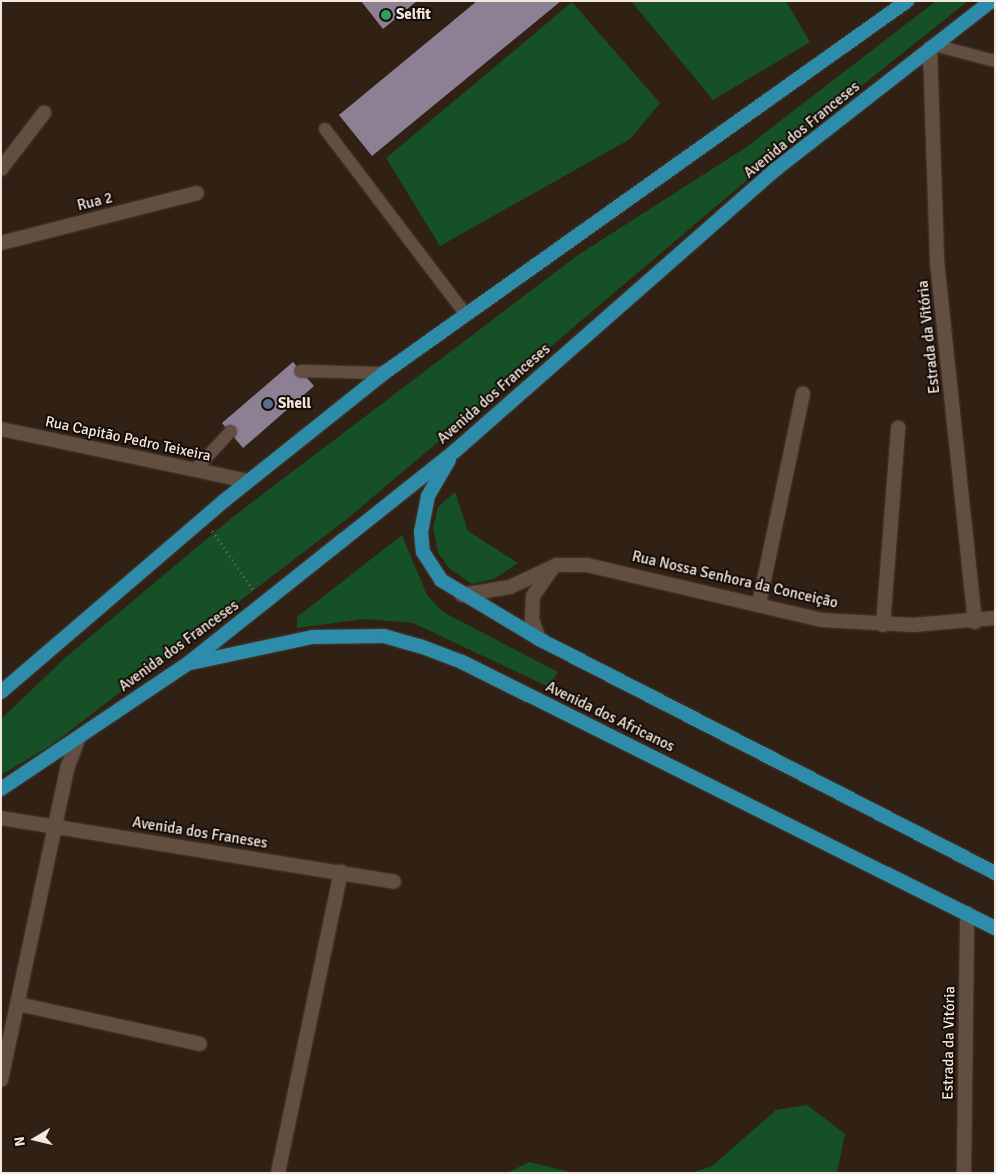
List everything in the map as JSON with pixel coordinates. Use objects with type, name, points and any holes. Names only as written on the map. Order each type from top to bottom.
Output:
[{"type":"main road","points":[[1,692],[203,518],[384,374],[466,314],[682,166],[907,1]]},
{"type":"main road","name":"Avenida dos Franceses","points":[[1,789],[188,664],[455,451],[775,170],[991,1]]},
{"type":"main road","points":[[455,451],[428,496],[421,541],[434,572],[462,595],[539,639],[995,874]]},
{"type":"main road","name":"Avenida dos Africanos","points":[[188,664],[312,637],[384,636],[420,646],[462,662],[995,928]]},
{"type":"street","name":"Estrada da Vitória","points":[[932,46],[937,261],[975,622]]},
{"type":"street","points":[[1,169],[44,113]]},
{"type":"street","name":"Rua 2","points":[[1,243],[196,193]]},
{"type":"street","points":[[759,604],[803,394]]},
{"type":"street","points":[[883,624],[898,428]]},
{"type":"street","name":"Rua Capitão Pedro Teixeira","points":[[1,429],[248,481]]},
{"type":"street","name":"Rua Nossa Senhora da Conceição","points":[[462,595],[510,587],[557,565],[599,566],[822,620],[883,624],[975,622],[995,618]]},
{"type":"street","points":[[539,639],[532,620],[533,596],[557,565]]},
{"type":"street","points":[[1,1080],[57,826],[68,766],[80,737]]},
{"type":"street","name":"Avenida dos Franeses","points":[[1,818],[394,882]]},
{"type":"street","points":[[278,1173],[341,872]]},
{"type":"street","name":"Estrada da Vitória","points":[[964,1173],[967,913]]},
{"type":"street","points":[[18,1004],[200,1044]]},
{"type":"lane","points":[[932,46],[995,61]]},
{"type":"lane","points":[[325,129],[466,314]]},
{"type":"lane","points":[[301,371],[384,374]]},
{"type":"lane","points":[[195,470],[230,432]]},
{"type":"path","points":[[203,518],[263,604]]},
{"type":"green space","points":[[631,1],[786,1],[810,42],[713,100]]},
{"type":"green space","points":[[936,1],[968,1],[811,126],[347,519],[50,746],[1,775],[1,719],[65,658],[234,516],[578,255],[745,148]]},
{"type":"green space","points":[[572,2],[660,103],[630,139],[440,246],[386,158]]},
{"type":"green space","points":[[455,492],[468,531],[518,563],[494,579],[472,584],[449,568],[438,553],[433,527],[438,507]]},
{"type":"green space","points":[[402,535],[427,595],[443,612],[558,672],[549,687],[413,623],[364,619],[297,628],[297,617]]},
{"type":"green space","points":[[807,1105],[845,1134],[837,1173],[691,1173],[712,1166],[776,1110]]},
{"type":"green space","points":[[529,1162],[574,1173],[507,1173]]},
{"type":"building","name":"Selfit","points":[[361,1],[417,1],[383,29]]},
{"type":"building","points":[[477,1],[561,1],[372,156],[339,115]]},
{"type":"building","name":"Shell","points":[[293,362],[314,386],[243,448],[222,423]]},
{"type":"place","name":"Selfit","points":[[386,15]]},
{"type":"place","name":"Shell","points":[[268,404]]}]
